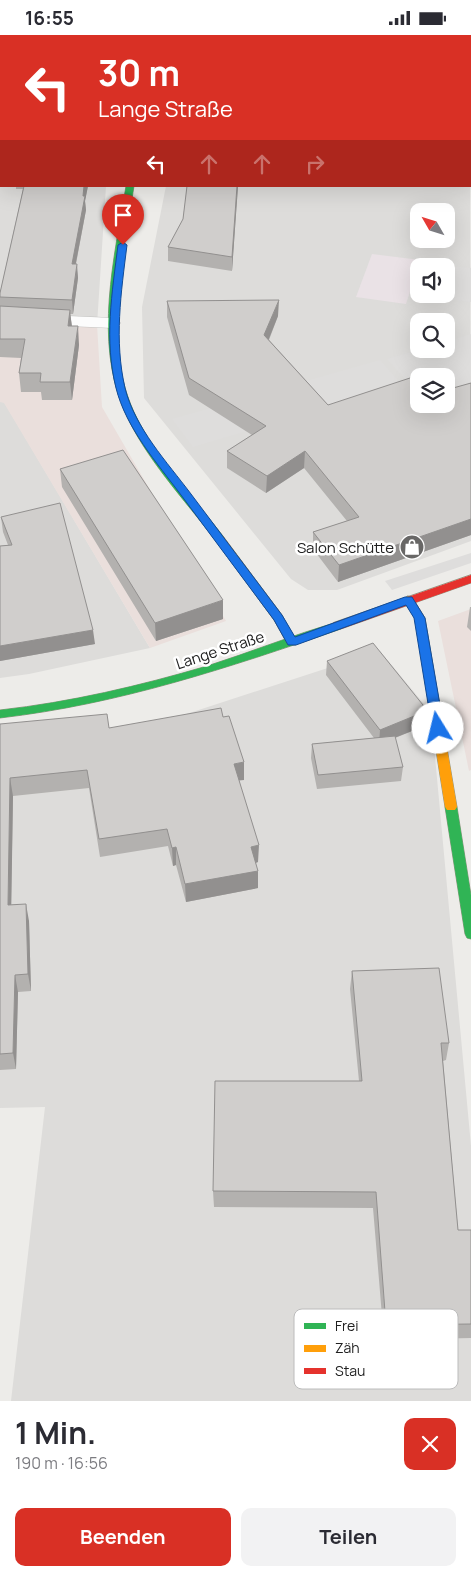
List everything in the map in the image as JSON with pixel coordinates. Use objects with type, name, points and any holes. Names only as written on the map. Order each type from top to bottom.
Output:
[{"type":"street","points":[[130,187],[113,323],[117,372],[121,391],[132,417],[152,449],[278,618],[292,642]]},
{"type":"street","name":"Lange Straße","points":[[0,714],[45,709],[166,682],[292,642],[471,579]]},
{"type":"street","points":[[408,600],[420,618],[471,934]]},
{"type":"lane","points":[[0,318],[113,323]]},
{"type":"shaded area","points":[[0,187],[106,187],[97,325],[0,321]]},
{"type":"shaded area","points":[[166,187],[470,187],[471,541],[337,590],[308,590],[291,579],[144,398],[142,307]]},
{"type":"shaded area","points":[[372,254],[410,259],[410,291],[406,304],[356,297]]},
{"type":"shaded area","points":[[455,267],[471,268],[471,302],[455,300]]},
{"type":"shaded area","points":[[0,321],[97,325],[102,407],[226,621],[150,648],[4,403],[0,402]]},
{"type":"shaded area","points":[[471,334],[471,387],[455,392],[455,368],[410,368],[410,385],[387,359],[410,352],[410,358],[455,358],[455,339]]},
{"type":"shaded area","points":[[380,360],[402,385],[193,447],[172,419]]},
{"type":"shaded area","points":[[0,402],[4,402],[150,648],[29,674],[0,678]]},
{"type":"shaded area","points":[[471,553],[471,563],[392,590],[385,581]]},
{"type":"shaded area","points":[[471,609],[471,770],[469,771],[438,621]]},
{"type":"shaded area","points":[[380,651],[429,710],[433,735],[471,1146],[471,1401],[11,1401],[45,1107],[0,1108],[0,737],[137,726],[168,720]]},
{"type":"building","points":[[24,187],[84,187],[83,196],[85,196],[72,264],[77,264],[72,300],[0,297]]},
{"type":"building","points":[[187,187],[237,187],[232,257],[168,247],[183,219]]},
{"type":"building","points":[[279,300],[264,335],[328,405],[410,378],[410,413],[455,413],[455,387],[471,383],[471,519],[339,565],[313,532],[359,517],[305,451],[267,476],[227,451],[266,426],[189,378],[167,301]]},
{"type":"building","points":[[0,306],[70,310],[68,326],[78,326],[70,382],[40,382],[41,373],[19,373],[25,339],[0,339]]},
{"type":"building","points":[[123,450],[223,600],[155,623],[60,469]]},
{"type":"building","points":[[60,503],[93,630],[0,646],[0,546],[12,545],[1,517]]},
{"type":"building","points":[[373,643],[423,705],[424,712],[380,730],[327,661]]},
{"type":"building","points":[[221,708],[223,717],[229,716],[244,762],[234,764],[259,845],[251,847],[258,871],[185,884],[176,847],[172,848],[167,829],[99,839],[87,770],[10,778],[8,905],[26,904],[28,974],[15,975],[13,1053],[0,1054],[0,724],[107,714],[109,728]]},
{"type":"building","points":[[395,736],[403,767],[318,775],[312,744]]},
{"type":"building","points":[[439,968],[449,1043],[441,1043],[458,1230],[471,1230],[471,1324],[458,1324],[458,1309],[385,1309],[376,1192],[213,1191],[215,1081],[362,1081],[352,971]]},
{"type":"traffic: fast","points":[[130,187],[114,300],[115,358],[120,385],[129,411],[148,444],[219,538]]},
{"type":"traffic: fast","points":[[0,714],[43,709],[129,692],[213,668],[337,626]]},
{"type":"traffic: fast","points":[[451,807],[471,934]]},
{"type":"traffic: slow","points":[[219,538],[278,618],[292,642]]},
{"type":"traffic: slow","points":[[408,600],[420,618],[451,807]]},
{"type":"traffic: jam","points":[[337,626],[471,579]]},
{"type":"place","name":"Salon Schütte","points":[[412,547]]},
{"type":"route","points":[[123,245],[113,323],[117,372],[121,391],[132,417],[152,449],[259,591],[292,642],[408,600],[420,618],[438,728]]}]
